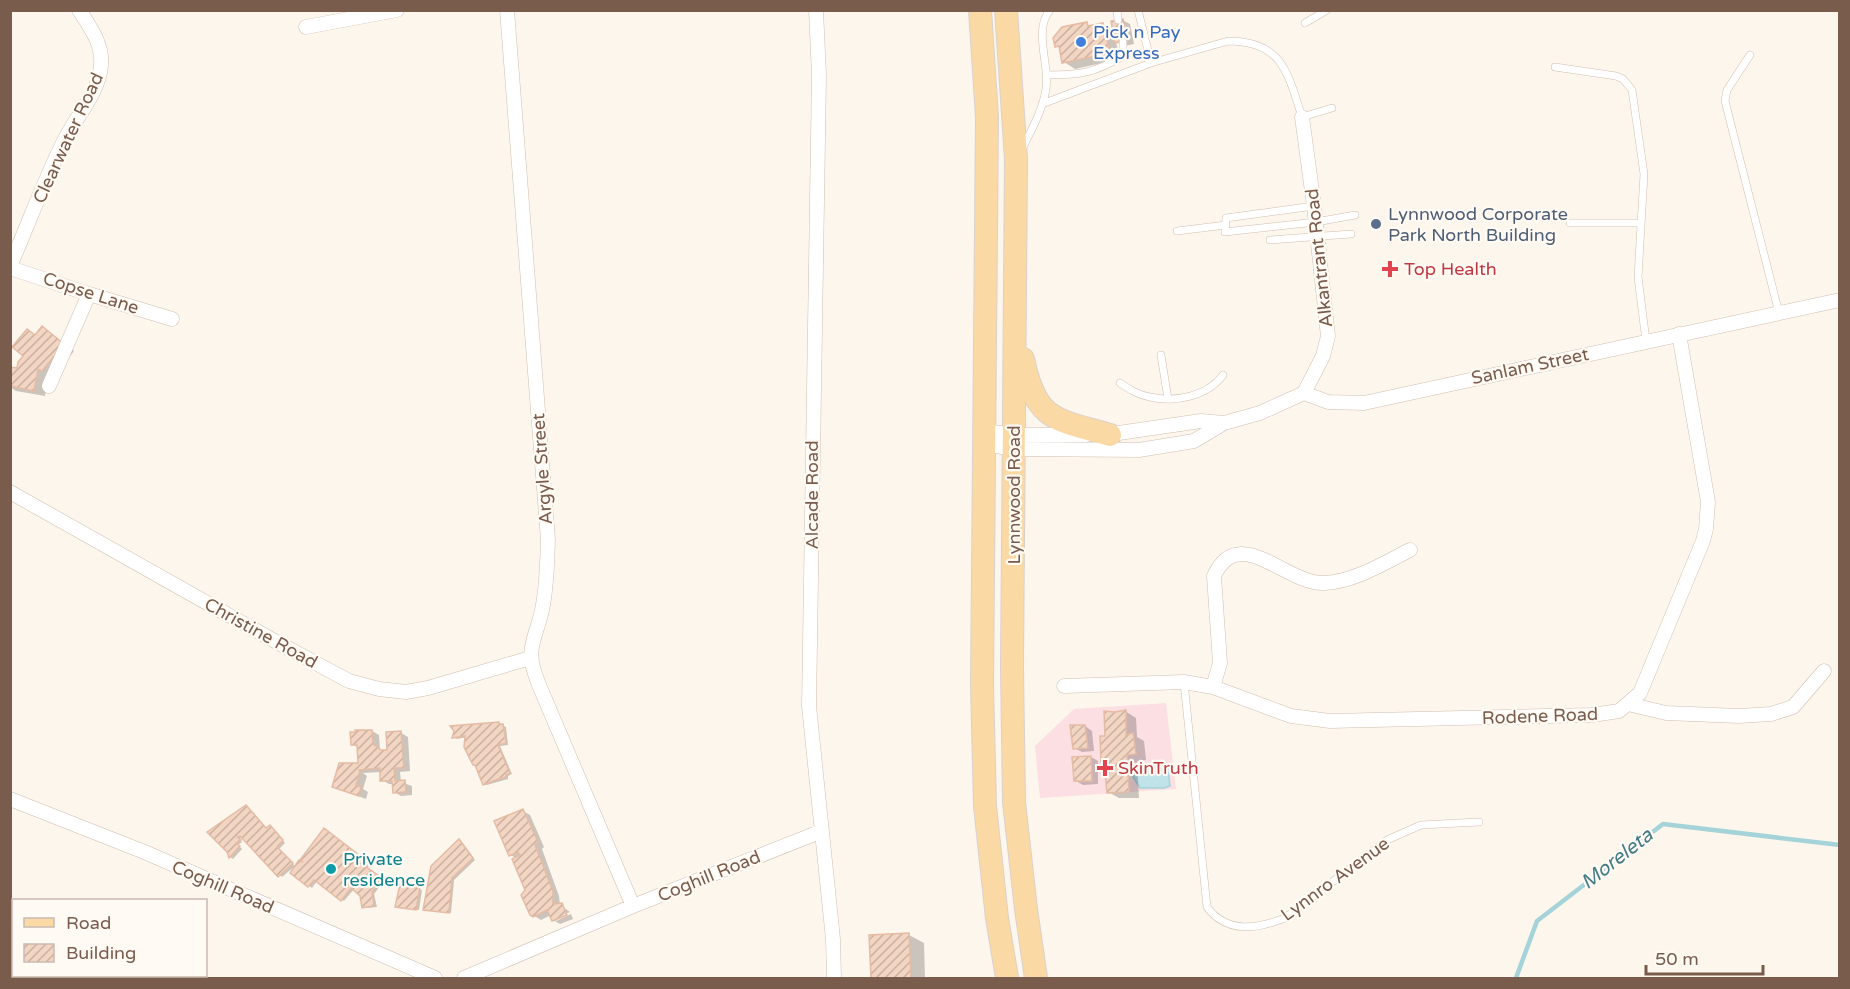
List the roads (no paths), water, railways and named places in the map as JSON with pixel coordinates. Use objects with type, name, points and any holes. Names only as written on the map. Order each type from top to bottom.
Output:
[{"type":"main road","name":"Lynnwood Road","points":[[980,10],[987,117],[982,685],[985,806],[997,918],[1007,978]]},
{"type":"main road","name":"Lynnwood Road","points":[[1006,10],[1016,159],[1012,668],[1014,802],[1036,978]]},
{"type":"main road","points":[[1016,325],[1026,375],[1034,398],[1043,408],[1063,422],[1110,435]]},
{"type":"street","name":"Clearwater Road","points":[[10,267],[62,143],[100,75],[101,52],[91,28],[79,10]]},
{"type":"street","points":[[306,27],[397,10]]},
{"type":"street","name":"Argyle Street","points":[[507,10],[548,540],[547,583],[530,658]]},
{"type":"street","name":"Alcade Road","points":[[816,10],[819,75],[809,706],[834,978]]},
{"type":"street","name":"Alkantrant Road","points":[[1302,117],[1328,336],[1323,356],[1304,393]]},
{"type":"street","name":"Copse Lane","points":[[10,267],[172,319]]},
{"type":"street","points":[[49,386],[89,294]]},
{"type":"street","name":"Sanlam Street","points":[[1304,393],[1328,402],[1364,403],[1839,300]]},
{"type":"street","points":[[1628,704],[1640,693],[1706,529],[1708,502],[1679,334]]},
{"type":"street","points":[[984,438],[1139,450],[1194,441],[1224,423],[1260,413],[1304,393]]},
{"type":"street","points":[[1014,442],[1110,435],[1201,422],[1224,423]]},
{"type":"street","name":"Christine Road","points":[[10,492],[349,681],[379,689],[406,692],[428,688],[530,658]]},
{"type":"street","points":[[1213,687],[1220,663],[1214,576],[1218,567],[1225,561],[1235,555],[1259,556],[1302,580],[1320,584],[1336,583],[1410,550]]},
{"type":"street","points":[[530,658],[536,678],[633,906]]},
{"type":"street","points":[[1628,704],[1666,713],[1738,716],[1771,714],[1793,707],[1824,671]]},
{"type":"street","name":"Rodene Road","points":[[1064,686],[1185,682],[1213,687],[1291,716],[1330,721],[1592,716],[1619,711],[1628,704]]},
{"type":"street","name":"Coghill Road","points":[[10,799],[152,856],[435,978]]},
{"type":"street","name":"Coghill Road","points":[[464,978],[633,906],[822,831]]},
{"type":"lane","points":[[1016,159],[1035,124],[1046,91],[1047,75],[1042,43],[1046,16],[1050,10]]},
{"type":"lane","points":[[1117,10],[1118,20]]},
{"type":"lane","points":[[1138,10],[1151,63]]},
{"type":"lane","points":[[1305,23],[1327,10]]},
{"type":"lane","points":[[1042,104],[1151,63],[1228,41],[1240,41],[1273,53],[1288,75],[1302,117],[1332,108]]},
{"type":"lane","points":[[1047,75],[1077,75],[1104,67],[1123,56],[1123,42]]},
{"type":"lane","points":[[1750,55],[1727,90],[1725,101],[1779,313]]},
{"type":"lane","points":[[1555,67],[1616,76],[1623,79],[1632,90],[1644,174],[1638,277],[1646,341]]},
{"type":"lane","points":[[1226,225],[1267,212],[1314,206]]},
{"type":"lane","points":[[1267,212],[1268,227]]},
{"type":"lane","points":[[1177,231],[1226,225],[1268,227],[1355,215]]},
{"type":"lane","points":[[1570,223],[1640,224]]},
{"type":"lane","points":[[1270,240],[1351,234]]},
{"type":"lane","points":[[1161,355],[1168,399]]},
{"type":"lane","points":[[1120,383],[1148,397],[1168,399],[1205,392],[1223,375]]},
{"type":"lane","name":"Lynnro Avenue","points":[[1185,682],[1207,907],[1221,921],[1242,927],[1266,926],[1285,918],[1387,840],[1401,833],[1421,825],[1479,822]]},
{"type":"water","points":[[1146,766],[1152,769],[1168,769],[1170,786],[1140,788],[1133,777],[1137,767]]},
{"type":"waterway","name":"Moreleta","points":[[1516,978],[1537,921],[1663,824],[1840,845]]},
{"type":"place","name":"Pick n Pay Express","points":[[1081,42]]},
{"type":"place","name":"Lynnwood Corporate Park North Building","points":[[1376,224]]},
{"type":"place","name":"Top Health","points":[[1390,269]]},
{"type":"place","name":"SkinTruth","points":[[1105,768]]},
{"type":"place","name":"Private residence","points":[[331,869]]}]
